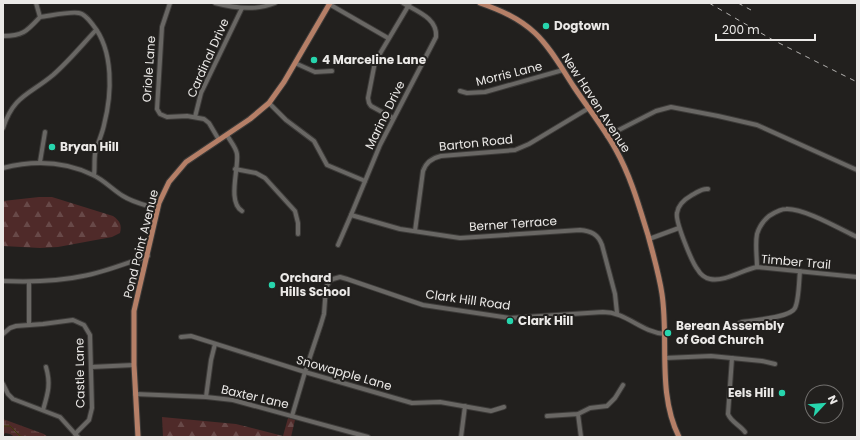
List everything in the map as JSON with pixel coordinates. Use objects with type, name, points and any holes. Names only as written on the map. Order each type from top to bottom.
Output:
[{"type":"main road","name":"Pond Point Avenue","points":[[138,437],[134,365],[134,312],[164,189],[186,162],[250,119],[269,103],[284,82],[329,3]]},
{"type":"main road","name":"New Haven Avenue","points":[[480,3],[511,16],[524,24],[542,40],[589,108],[627,171],[639,204],[658,272],[662,294],[665,334],[666,390],[668,408],[672,422],[679,437]]},
{"type":"street","points":[[36,3],[40,17]]},
{"type":"street","name":"Oriole Lane","points":[[170,3],[162,27],[156,107],[160,114],[167,117],[179,115],[204,119],[219,140]]},
{"type":"street","points":[[215,3],[242,8],[259,8],[275,3]]},
{"type":"street","points":[[329,3],[388,38]]},
{"type":"street","name":"Marino Drive","points":[[338,245],[392,118],[434,42],[436,35],[435,26],[431,20],[409,4],[403,3]]},
{"type":"street","points":[[392,118],[373,108],[368,100],[375,62],[409,4]]},
{"type":"street","name":"Cardinal Drive","points":[[195,117],[201,93],[242,8]]},
{"type":"street","points":[[3,36],[15,36],[22,34],[40,17],[78,12],[86,17],[96,30],[104,48],[110,83],[109,104],[95,154],[94,176]]},
{"type":"street","points":[[3,128],[7,116],[18,100],[53,74],[96,30]]},
{"type":"street","points":[[295,63],[315,72],[332,71]]},
{"type":"street","name":"Morris Lane","points":[[460,92],[485,92],[563,70]]},
{"type":"street","points":[[269,103],[286,120],[314,141],[327,165],[365,181]]},
{"type":"street","points":[[607,136],[656,111],[670,107],[757,125],[857,170]]},
{"type":"street","name":"Barton Road","points":[[414,231],[423,171],[426,164],[432,158],[515,150],[529,144],[589,108]]},
{"type":"street","points":[[40,162],[45,132]]},
{"type":"street","points":[[227,135],[237,153],[234,177],[235,198],[237,207],[242,211]]},
{"type":"street","points":[[3,168],[40,162],[67,167],[94,176],[134,202],[158,209]]},
{"type":"street","points":[[235,169],[256,173],[265,178],[295,211],[298,223],[298,234]]},
{"type":"street","name":"Timber Trail","points":[[708,189],[703,189],[689,197],[680,206],[676,218],[696,268],[705,277],[710,279],[722,278],[745,270],[757,268],[857,277]]},
{"type":"street","points":[[757,268],[756,241],[758,230],[767,218],[782,210],[791,209],[802,212],[857,237]]},
{"type":"street","name":"Berner Terrace","points":[[352,215],[400,229],[460,238],[580,230],[592,232],[598,237],[602,245],[613,287],[617,313]]},
{"type":"street","points":[[649,239],[679,228]]},
{"type":"street","points":[[3,281],[48,281],[82,276],[148,256]]},
{"type":"street","points":[[736,325],[742,322],[785,315],[793,311],[796,305],[800,271]]},
{"type":"street","name":"Clark Hill Road","points":[[305,372],[324,314],[326,288],[330,281],[340,277],[423,305],[510,318],[603,312],[617,313],[647,330],[665,334]]},
{"type":"street","points":[[29,282],[29,325]]},
{"type":"street","name":"Castle Lane","points":[[3,334],[12,327],[74,320],[84,324],[90,335],[92,408],[90,417],[76,435],[60,417],[13,399],[8,394],[3,384]]},
{"type":"street","name":"Snowapple Lane","points":[[181,338],[191,336],[305,372],[412,403],[440,402],[490,410],[504,407]]},
{"type":"street","points":[[206,397],[211,360],[215,344]]},
{"type":"street","points":[[665,358],[711,356],[775,364]]},
{"type":"street","points":[[732,358],[728,414],[731,419],[745,432]]},
{"type":"street","points":[[91,367],[134,365]]},
{"type":"street","points":[[43,410],[49,392],[50,378],[46,367]]},
{"type":"street","points":[[292,416],[305,372]]},
{"type":"street","points":[[547,416],[578,414],[590,408],[608,405],[615,398],[623,385]]},
{"type":"street","name":"Baxter Lane","points":[[135,394],[206,397],[242,401],[368,437]]},
{"type":"street","points":[[461,437],[465,406]]},
{"type":"street","points":[[578,414],[581,437]]},
{"type":"green space","points":[[52,197],[113,216],[120,223],[120,233],[112,237],[58,247],[40,248],[3,246],[3,201]]},
{"type":"green space","points":[[162,417],[236,424],[283,436],[288,418],[295,420],[291,437],[163,437]]},
{"type":"green space","points":[[3,419],[44,434],[48,437],[15,437],[5,433],[3,437]]},
{"type":"waterway","points":[[3,426],[10,426],[20,436],[25,437]]},
{"type":"railway","points":[[709,3],[773,40],[857,82]]},
{"type":"railway","points":[[738,3],[751,10]]},
{"type":"place","name":"Dogtown","points":[[546,26]]},
{"type":"place","name":"4 Marceline Lane","points":[[314,60]]},
{"type":"place","name":"Bryan Hill","points":[[52,147]]},
{"type":"place","name":"Orchard Hills School","points":[[272,285]]},
{"type":"place","name":"Clark Hill","points":[[510,321]]},
{"type":"place","name":"Berean Assembly of God Church","points":[[668,333]]},
{"type":"place","name":"Eels Hill","points":[[782,393]]}]
